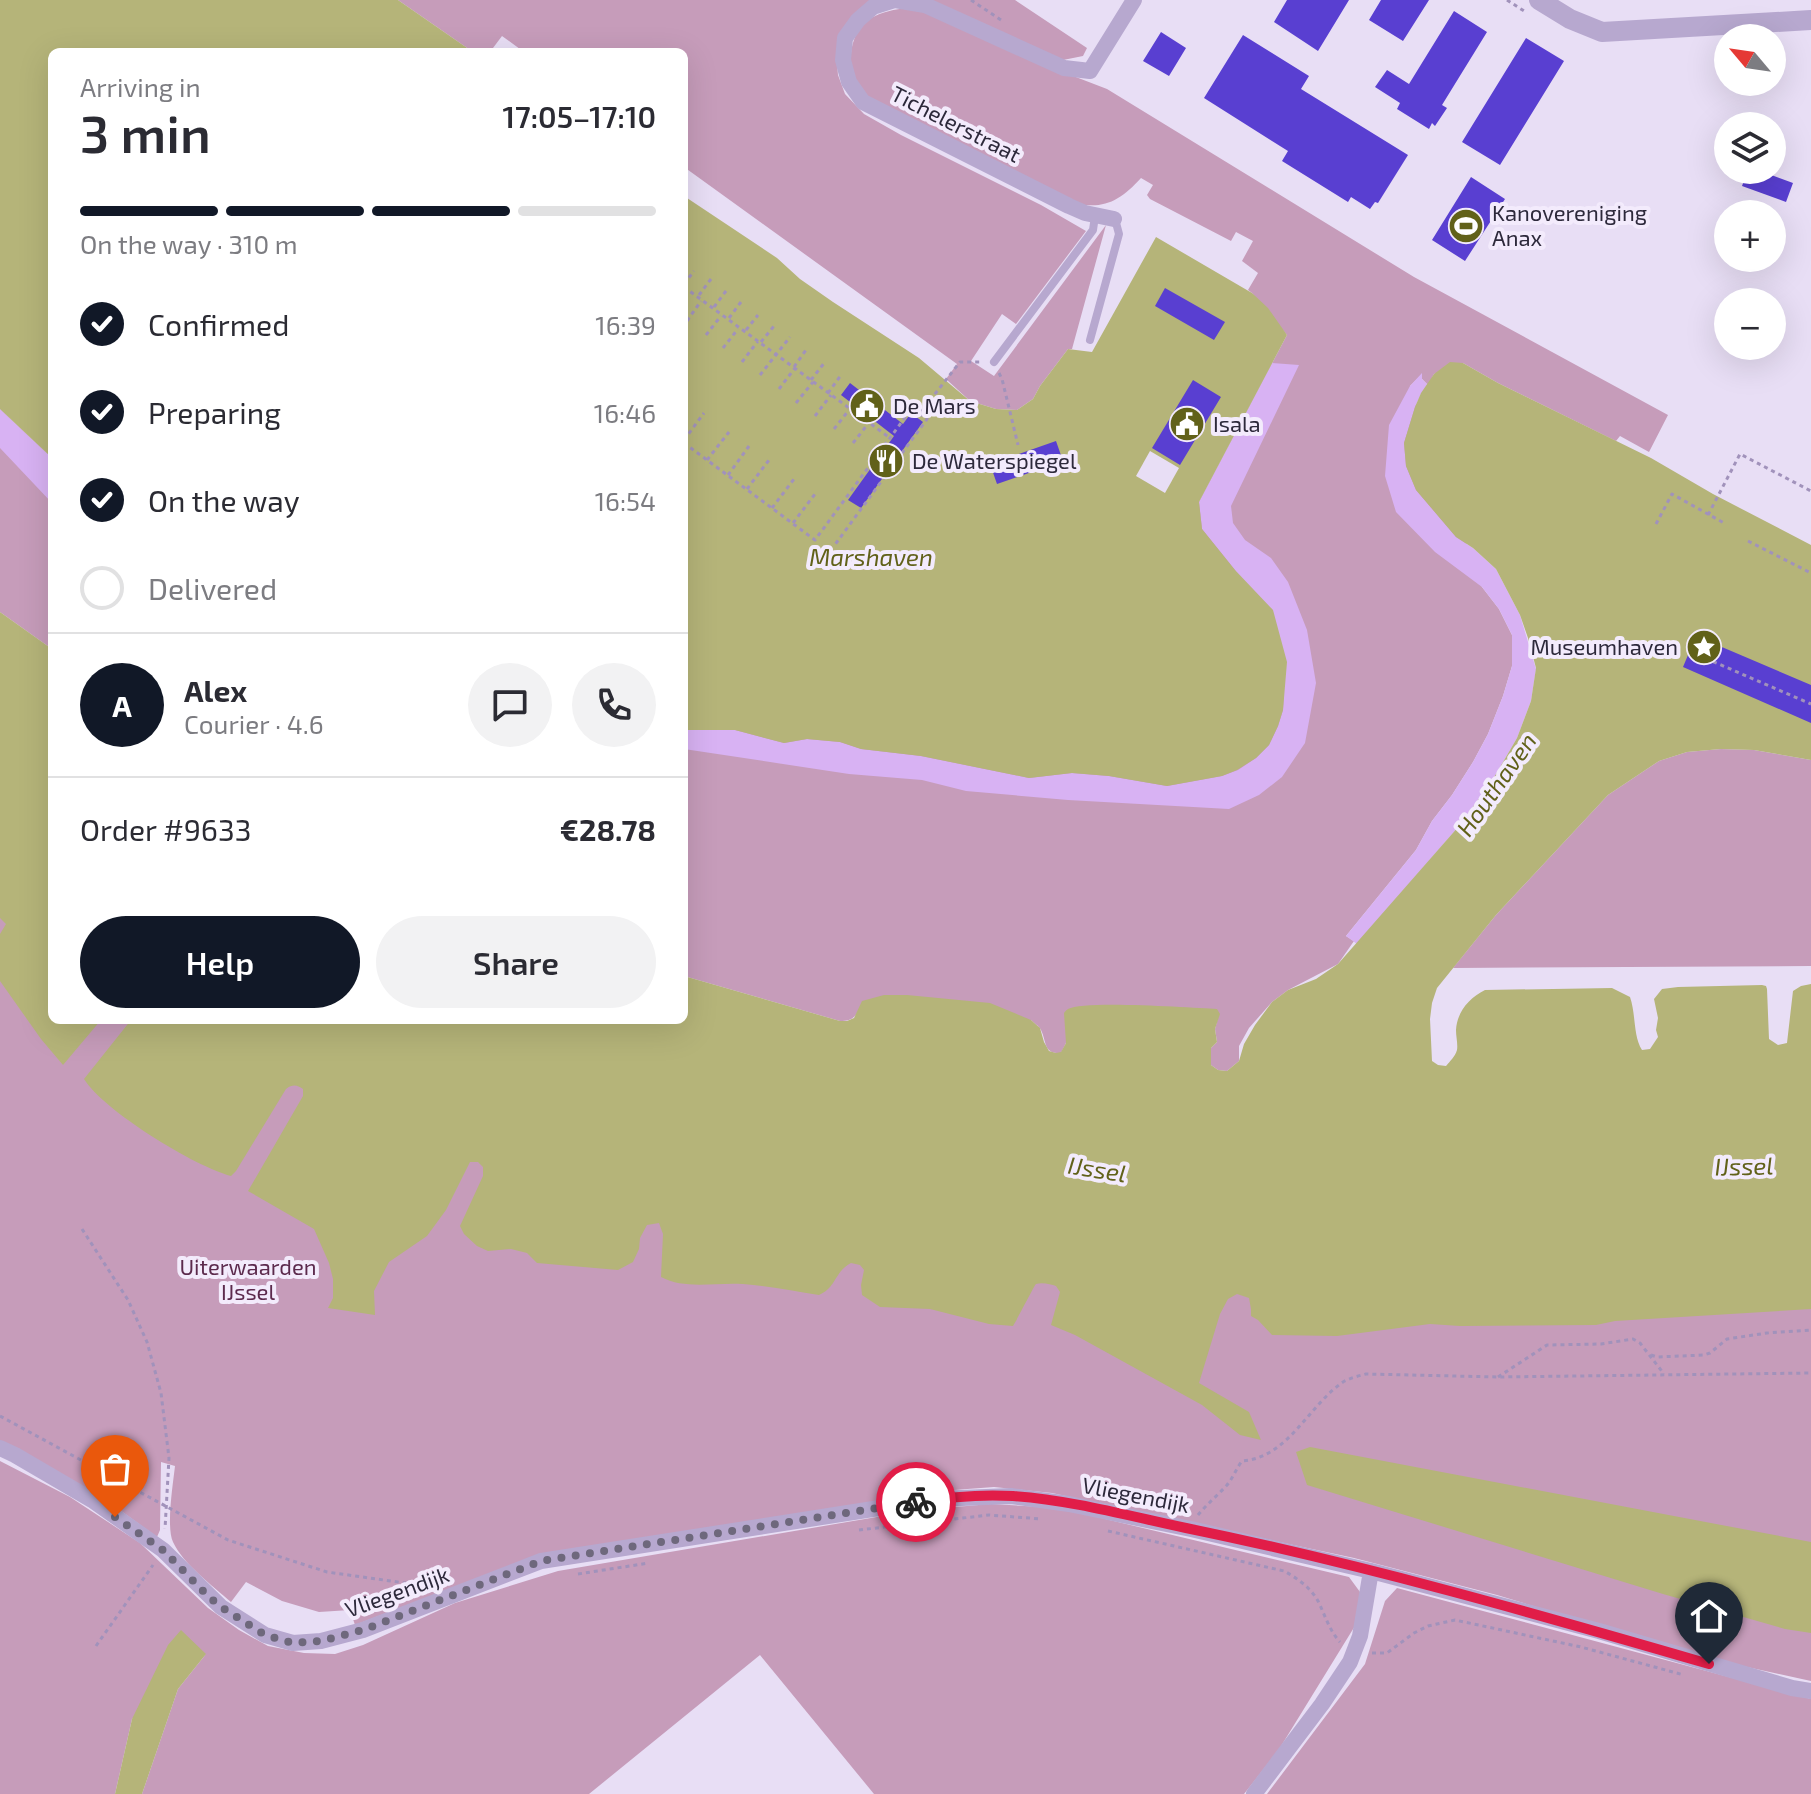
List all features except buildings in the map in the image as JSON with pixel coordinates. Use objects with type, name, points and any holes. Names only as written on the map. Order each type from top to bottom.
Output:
[{"type":"street","name":"Tichelerstraat","points":[[1114,219],[1069,206],[863,102],[849,82],[843,60],[845,38],[858,20],[873,7],[895,0],[925,5],[1064,68],[1090,71],[1134,0]]},
{"type":"street","points":[[1539,0],[1570,19],[1602,32],[1811,20]]},
{"type":"street","name":"Vliegendijk","points":[[0,1448],[92,1500],[163,1550],[221,1607],[265,1635],[293,1643],[321,1641],[363,1630],[541,1561],[937,1499],[990,1496],[1036,1499],[1191,1529],[1371,1571],[1811,1691]]},
{"type":"street","points":[[1254,1794],[1334,1687],[1354,1652],[1360,1636],[1371,1571]]},
{"type":"lane","points":[[994,362],[1093,230],[1095,215]]},
{"type":"lane","points":[[1090,340],[1119,234],[1114,219]]},
{"type":"path","points":[[688,279],[694,271]]},
{"type":"path","points":[[697,297],[711,279]]},
{"type":"path","points":[[688,289],[890,438]]},
{"type":"path","points":[[713,308],[726,291]]},
{"type":"path","points":[[688,320],[702,300]]},
{"type":"path","points":[[728,319],[741,302]]},
{"type":"path","points":[[706,335],[722,315]]},
{"type":"path","points":[[745,332],[758,315]]},
{"type":"path","points":[[742,362],[774,326]]},
{"type":"path","points":[[723,348],[739,327]]},
{"type":"path","points":[[760,375],[790,337]]},
{"type":"path","points":[[779,389],[806,350]]},
{"type":"path","points":[[796,403],[825,362]]},
{"type":"path","points":[[920,413],[960,362],[994,362]]},
{"type":"path","points":[[815,416],[841,375]]},
{"type":"path","points":[[1002,379],[1018,445]]},
{"type":"path","points":[[688,444],[815,540],[912,408],[920,413],[927,419],[834,546]]},
{"type":"path","points":[[834,429],[850,409]]},
{"type":"path","points":[[688,435],[704,413]]},
{"type":"path","points":[[853,443],[869,423]]},
{"type":"path","points":[[707,460],[729,432]]},
{"type":"path","points":[[728,475],[749,446]]},
{"type":"path","points":[[1708,515],[1740,454],[1811,491]]},
{"type":"path","points":[[747,490],[769,460]]},
{"type":"path","points":[[772,508],[794,479]]},
{"type":"path","points":[[793,523],[815,494]]},
{"type":"path","points":[[1656,524],[1672,494],[1724,523]]},
{"type":"path","points":[[1748,541],[1811,573]]},
{"type":"path","points":[[1691,652],[1811,704]]},
{"type":"path","points":[[82,1229],[128,1300],[147,1342],[161,1393],[169,1458],[166,1507]]},
{"type":"path","points":[[1647,1353],[1657,1357],[1704,1355],[1727,1339],[1811,1330]]},
{"type":"path","points":[[1498,1377],[1547,1345],[1601,1344],[1633,1339],[1640,1343],[1664,1374]]},
{"type":"path","points":[[1191,1529],[1210,1501],[1231,1481],[1242,1461],[1256,1460],[1281,1445],[1330,1392],[1346,1380],[1366,1374],[1498,1377],[1811,1373]]},
{"type":"path","points":[[0,1416],[228,1540],[327,1572],[412,1584],[441,1583]]},
{"type":"path","points":[[856,1530],[989,1515],[1047,1519]]},
{"type":"path","points":[[1106,1530],[1284,1571],[1317,1599],[1336,1637],[1344,1647],[1354,1652]]},
{"type":"path","points":[[96,1646],[163,1550]]},
{"type":"path","points":[[569,1575],[659,1561]]},
{"type":"path","points":[[1387,1653],[1428,1626],[1445,1621],[1466,1621],[1581,1647],[1688,1676]]},
{"type":"green space","points":[[398,0],[874,0],[842,32],[836,52],[838,75],[845,94],[864,114],[1086,231],[1016,324],[1002,314],[971,361],[994,376],[1106,225],[1072,349],[1068,349],[1033,399],[1017,410],[996,409],[970,401],[946,379],[957,364],[688,170],[688,48],[518,48],[502,36],[493,48],[467,48]]},
{"type":"green space","points":[[927,0],[1015,0],[1087,48],[1083,56],[1063,60]]},
{"type":"green space","points":[[907,8],[923,12],[1029,59],[1107,89],[1414,277],[1668,415],[1649,452],[1620,436],[1616,441],[1463,363],[1434,374],[1428,385],[1422,374],[1410,386],[1482,587],[1499,609],[1512,635],[1512,666],[1488,734],[1473,762],[1416,850],[1346,936],[1354,941],[1338,964],[1288,990],[1272,1002],[1249,1028],[1239,1046],[1239,1061],[1227,1071],[1211,1065],[1211,1048],[1217,1042],[1215,1029],[1219,1014],[1066,1043],[1061,1053],[1055,1053],[1048,1049],[1041,1030],[1031,1020],[859,1010],[851,1019],[840,1021],[688,977],[688,728],[1199,502],[1287,335],[1248,290],[1258,273],[1242,261],[1253,241],[1236,232],[1231,241],[1150,199],[1147,195],[1153,185],[1141,178],[1111,202],[1094,205],[1073,203],[871,101],[853,75],[851,51],[860,28],[871,18]]},
{"type":"green space","points":[[0,409],[48,454],[48,646],[0,612]]},
{"type":"green space","points":[[1754,750],[1811,760],[1811,966],[1453,968],[1496,915],[1608,795],[1659,761],[1687,752]]},
{"type":"green space","name":"Uiterwaarden IJssel","points":[[0,912],[48,1011],[48,1024],[208,1024],[1811,1300],[1811,1681],[1639,1638],[1497,1595],[1354,1558],[1052,1493],[994,1487],[833,1508],[494,1572],[355,1625],[350,1610],[319,1612],[282,1601],[246,1582],[231,1602],[191,1566],[173,1542],[170,1516],[175,1466],[161,1462],[160,1530],[157,1537],[106,1500],[0,1443]]},
{"type":"green space","points":[[0,1461],[70,1497],[140,1543],[208,1608],[239,1630],[268,1646],[304,1653],[335,1654],[363,1645],[455,1603],[558,1571],[918,1510],[991,1504],[1059,1508],[1349,1577],[1360,1592],[1358,1621],[1278,1751],[1244,1794],[874,1794],[760,1655],[589,1794],[142,1794],[178,1689],[206,1654],[132,1719],[115,1794],[0,1794]]},
{"type":"green space","points":[[1397,1588],[1811,1699],[1811,1794],[1267,1794],[1365,1664],[1385,1601]]},
{"type":"sand","points":[[1272,363],[1299,365],[1231,506],[1233,523],[1245,540],[1271,558],[1288,582],[1307,630],[1316,683],[1305,743],[1282,777],[1259,795],[1229,809],[1068,800],[966,791],[922,780],[849,774],[688,750],[688,730],[735,730],[784,743],[807,739],[840,742],[861,749],[921,756],[1029,778],[1072,773],[1167,786],[1238,770],[1269,745],[1283,710],[1284,691],[1235,570],[1202,529],[1199,502]]},
{"type":"sand","points":[[1422,373],[1422,379],[1428,385],[1415,407],[1404,443],[1406,466],[1416,490],[1456,537],[1496,569],[1520,615],[1536,669],[1531,701],[1517,738],[1492,781],[1459,826],[1357,944],[1346,936],[1416,850],[1473,762],[1488,734],[1512,666],[1512,635],[1499,609],[1482,587],[1435,552],[1396,512],[1385,476],[1389,425],[1410,386]]},
{"type":"sand","points":[[0,409],[48,454],[48,499],[0,448]]},
{"type":"water","points":[[0,0],[398,0],[467,48],[48,48],[48,454],[0,409]]},
{"type":"water","name":"Marshaven","points":[[688,199],[777,258],[833,302],[919,358],[970,401],[996,409],[1017,410],[1033,399],[1068,349],[1092,352],[1156,237],[1252,293],[1268,308],[1287,335],[1199,502],[1202,529],[1273,610],[1287,662],[1283,710],[1278,726],[1269,745],[1256,758],[1222,776],[1167,786],[1072,773],[1029,778],[921,756],[861,749],[840,742],[807,739],[784,743],[735,730],[688,730]]},
{"type":"water","points":[[1450,362],[1463,363],[1651,458],[1811,545],[1811,760],[1754,750],[1687,752],[1659,761],[1608,795],[1496,915],[1437,988],[1430,1019],[1432,1061],[1446,1066],[1457,1050],[1456,1030],[1461,1012],[1469,1001],[1485,990],[1612,988],[1630,997],[1642,1050],[1650,1049],[1658,1037],[1654,999],[1662,989],[1762,985],[1767,989],[1769,1039],[1778,1045],[1787,1043],[1793,991],[1811,984],[1811,1309],[1615,1321],[1596,1325],[1430,1324],[1337,1336],[1272,1335],[1251,1316],[1249,1298],[1237,1294],[1228,1299],[1220,1314],[1199,1383],[1249,1412],[1261,1440],[1240,1435],[1202,1405],[1051,1325],[1060,1292],[1056,1286],[1044,1283],[1036,1284],[1013,1326],[989,1324],[930,1309],[880,1307],[862,1295],[864,1270],[860,1265],[851,1263],[819,1295],[752,1285],[670,1281],[661,1277],[663,1234],[659,1223],[647,1225],[633,1262],[618,1270],[537,1263],[527,1253],[511,1249],[488,1251],[477,1246],[460,1226],[483,1176],[483,1167],[478,1162],[470,1162],[446,1210],[427,1236],[389,1262],[374,1291],[375,1315],[328,1308],[333,1298],[333,1279],[314,1229],[248,1191],[303,1096],[303,1089],[291,1086],[286,1089],[231,1176],[195,1161],[151,1136],[110,1106],[84,1079],[128,1024],[688,1024],[688,977],[840,1021],[854,1018],[862,1001],[884,995],[990,1003],[1031,1020],[1040,1028],[1049,1051],[1056,1053],[1061,1052],[1066,1043],[1064,1013],[1078,1006],[1217,1009],[1220,1014],[1215,1029],[1217,1042],[1211,1048],[1211,1065],[1227,1071],[1239,1061],[1244,1044],[1272,1002],[1288,990],[1316,979],[1338,964],[1459,826],[1492,781],[1517,738],[1531,701],[1536,668],[1520,615],[1496,569],[1456,537],[1416,490],[1406,466],[1404,443],[1421,393],[1434,374]]},
{"type":"water","points":[[0,612],[48,646],[48,1024],[98,1024],[63,1065],[0,981],[0,934],[6,924],[0,918]]},
{"type":"water","points":[[1310,1447],[1811,1542],[1811,1633],[1785,1629],[1663,1594],[1307,1485],[1296,1452]]},
{"type":"water","points":[[181,1630],[206,1654],[178,1689],[142,1794],[115,1794],[132,1719],[168,1645]]},
{"type":"pier","points":[[1150,451],[1179,468],[1165,493],[1136,476]]},
{"type":"way so far","points":[[115,1517],[163,1550],[221,1607],[265,1635],[293,1643],[321,1641],[363,1630],[541,1561],[916,1502]]},
{"type":"place","name":"Kanovereniging Anax","points":[[1466,226]]},
{"type":"place","name":"De Mars","points":[[867,406]]},
{"type":"place","name":"Isala","points":[[1187,424]]},
{"type":"place","name":"De Waterspiegel","points":[[886,461]]},
{"type":"place","name":"Museumhaven","points":[[1704,647]]},
{"type":"route","points":[[916,1502],[1011,1496],[1069,1504],[1243,1540],[1371,1571],[1599,1631],[1709,1664]]},
{"type":"water label","name":"Houthaven","points":[[1497,785]]},
{"type":"water label","name":"IJssel","points":[[1744,1167]]},
{"type":"water label","name":"IJssel","points":[[1097,1170]]}]
